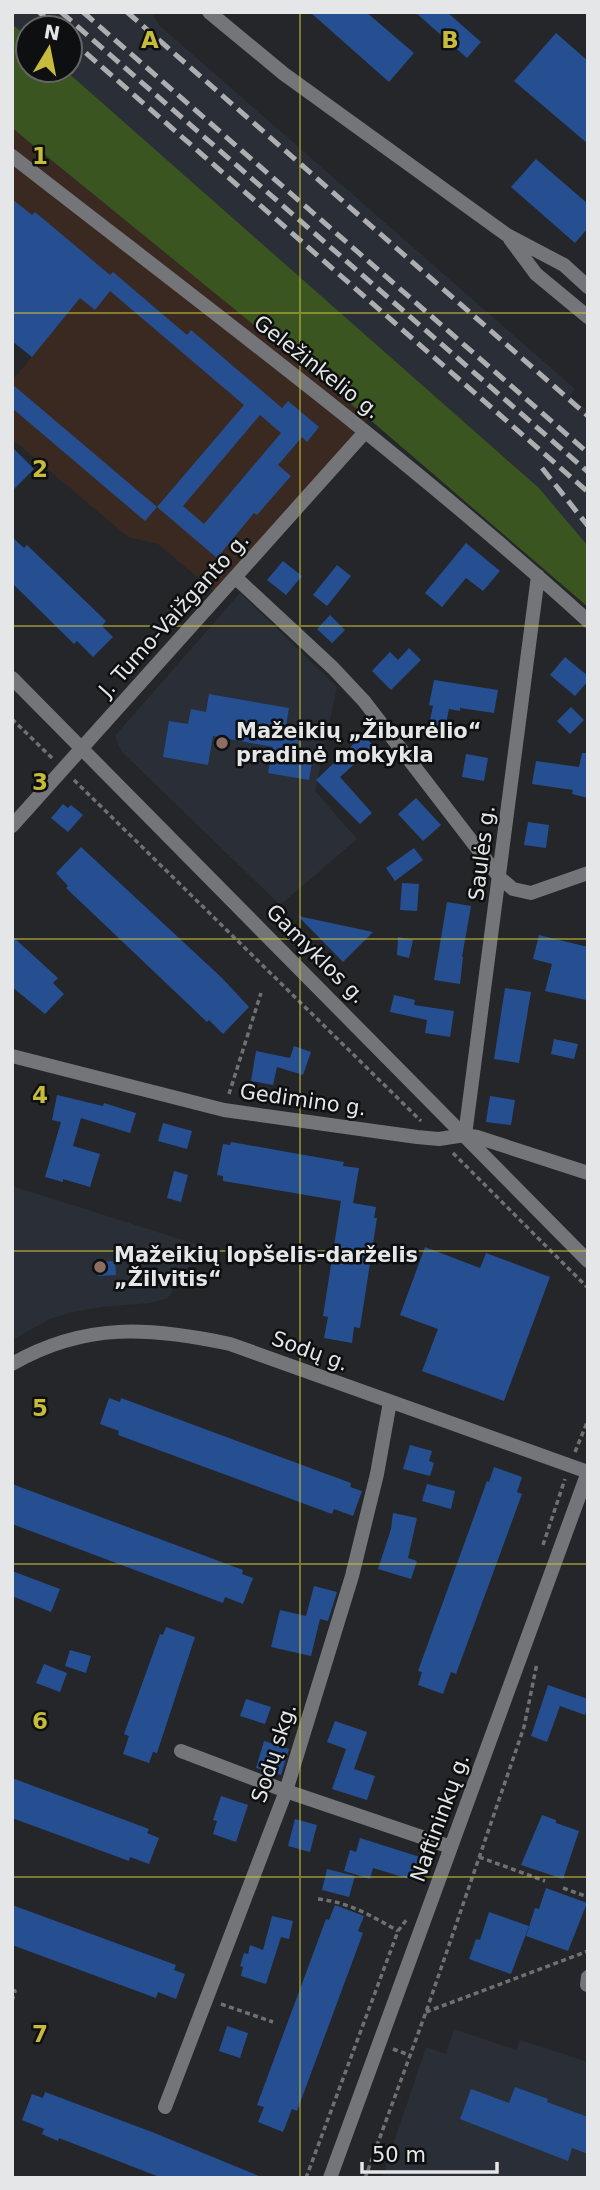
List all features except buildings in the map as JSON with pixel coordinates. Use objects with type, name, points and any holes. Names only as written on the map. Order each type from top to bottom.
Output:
[{"type":"street","points":[[209,12],[284,74],[508,236],[564,265],[588,287]]},
{"type":"street","name":"Geležinkelio g.","points":[[12,156],[365,432],[588,621]]},
{"type":"street","points":[[508,236],[536,274],[588,317]]},
{"type":"street","name":"J. Tumo-Vaižganto g.","points":[[12,826],[365,432]]},
{"type":"street","name":"Saulės g.","points":[[464,1135],[538,576]]},
{"type":"street","points":[[235,577],[333,668],[364,701],[500,878],[513,889],[531,893],[588,873]]},
{"type":"street","name":"Gamyklos g.","points":[[12,678],[588,1261]]},
{"type":"street","name":"Gedimino g.","points":[[12,1056],[224,1110],[439,1139],[464,1135],[588,1173]]},
{"type":"street","name":"Sodų g.","points":[[12,1364],[58,1342],[117,1330],[192,1336],[230,1344],[588,1472]]},
{"type":"street","name":"Sodų skg.","points":[[165,2108],[286,1791],[352,1576],[377,1474],[390,1402]]},
{"type":"street","name":"Naftininkų g.","points":[[330,2178],[588,1472]]},
{"type":"street","points":[[181,1751],[286,1791],[452,1847]]},
{"type":"street","points":[[587,1985],[588,1977]]},
{"type":"path","points":[[12,719],[588,1288]]},
{"type":"path","points":[[224,1110],[261,993]]},
{"type":"path","points":[[365,2178],[426,2012],[524,1727],[538,1660]]},
{"type":"path","points":[[480,1857],[545,1881]]},
{"type":"path","points":[[563,1888],[588,1897]]},
{"type":"path","points":[[318,1899],[335,1901],[368,1914],[398,1931]]},
{"type":"path","points":[[426,2012],[588,1951]]},
{"type":"path","points":[[12,1990],[15,1991],[12,2001]]},
{"type":"path","points":[[206,1999],[273,2022]]},
{"type":"shaded area","points":[[12,12],[151,12],[160,26],[575,389],[570,395],[588,411],[588,546],[539,488],[81,84],[84,84],[84,14],[14,14],[14,26]]},
{"type":"shaded area","points":[[12,128],[368,418],[214,591],[158,544],[128,537],[12,439],[12,375],[15,377],[67,314],[12,267]]},
{"type":"shaded area","name":"Mažeikių „Žiburėlio“ pradinė mokykla","points":[[240,593],[337,687],[315,791],[357,839],[280,905],[121,751],[115,736]]},
{"type":"shaded area","name":"Mažeikių lopšelis-darželis „Žilvitis“","points":[[12,1186],[202,1246],[168,1298],[150,1303],[72,1312],[50,1319],[12,1340]]},
{"type":"shaded area","points":[[454,2029],[516,2050],[520,2040],[588,2062],[588,2178],[382,2178],[426,2047],[446,2054]]},
{"type":"green space","points":[[12,24],[14,84],[81,84],[539,488],[588,546],[588,607],[368,418],[12,128]]},
{"type":"railway","points":[[61,12],[588,472]]},
{"type":"railway","points":[[83,12],[588,453]]},
{"type":"railway","points":[[127,12],[588,416]]},
{"type":"railway","points":[[84,51],[588,492]]},
{"type":"railway","points":[[542,468],[588,526]]},
{"type":"place","name":"Mažeikių „Žiburėlio“ pradinė mokykla","points":[[222,743]]},
{"type":"place","name":"Mažeikių lopšelis-darželis „Žilvitis“","points":[[100,1267]]}]
